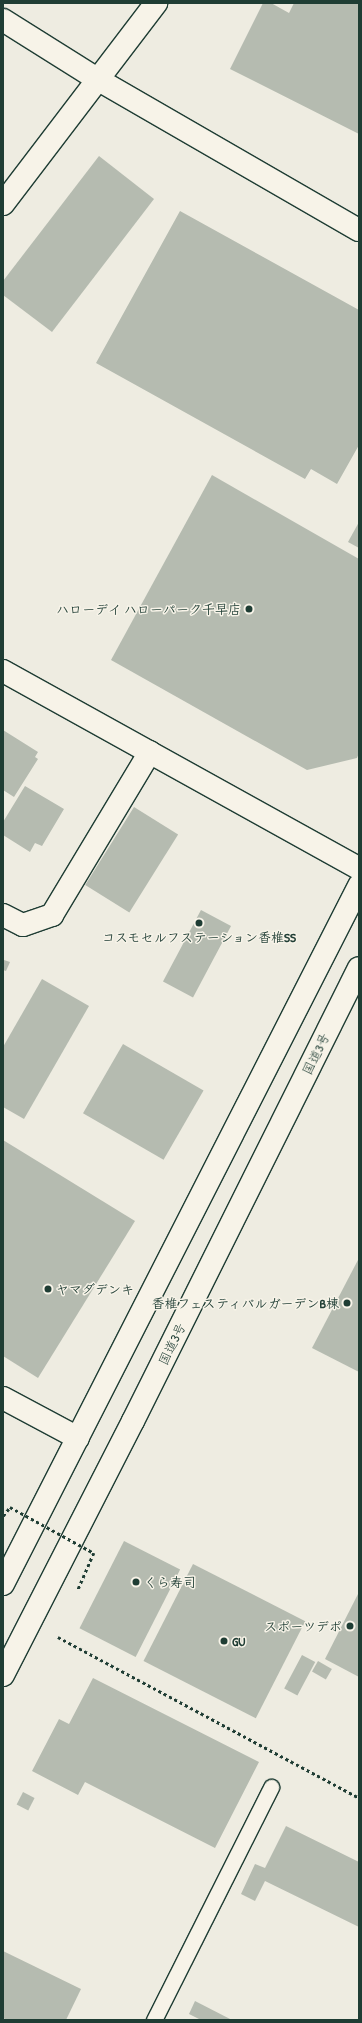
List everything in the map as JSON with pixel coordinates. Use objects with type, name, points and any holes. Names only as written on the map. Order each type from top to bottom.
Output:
[{"type":"main road","points":[[3,204],[96,79],[156,3]]},
{"type":"main road","points":[[3,20],[96,79],[359,230]]},
{"type":"main road","points":[[3,670],[359,868]]},
{"type":"main road","points":[[3,915],[23,925],[52,915],[150,752]]},
{"type":"main road","points":[[3,1584],[359,886]]},
{"type":"main road","name":"国道3号","points":[[3,1675],[137,1414],[359,968]]},
{"type":"main road","points":[[3,1398],[78,1438]]},
{"type":"lane","points":[[154,2020],[271,1787]]},
{"type":"path","points":[[3,1516],[10,1507],[94,1553],[78,1590]]},
{"type":"path","points":[[58,1637],[359,1798]]},
{"type":"building","points":[[263,3],[271,3],[289,13],[294,3],[359,3],[359,134],[230,69]]},
{"type":"building","points":[[99,156],[154,199],[52,332],[3,295],[3,281]]},
{"type":"building","points":[[180,211],[359,310],[359,445],[337,484],[311,469],[305,479],[96,363]]},
{"type":"building","name":"ハローデイ ハローパーク千早店","points":[[212,475],[359,559],[359,753],[357,758],[307,770],[111,660]]},
{"type":"building","points":[[359,522],[359,548],[348,542]]},
{"type":"building","points":[[3,730],[38,752],[35,757],[38,759],[14,797],[3,790]]},
{"type":"building","points":[[25,786],[64,809],[42,846],[35,843],[30,852],[3,835],[3,822]]},
{"type":"building","points":[[134,807],[178,835],[129,913],[85,885]]},
{"type":"building","points":[[201,910],[231,926],[193,997],[163,982]]},
{"type":"building","points":[[4,960],[10,962],[6,971],[3,970]]},
{"type":"building","points":[[42,979],[89,1006],[24,1119],[3,1107],[3,1047]]},
{"type":"building","points":[[123,1044],[204,1090],[164,1160],[83,1113]]},
{"type":"building","name":"ヤマダデンキ","points":[[3,1140],[135,1221],[38,1378],[3,1356]]},
{"type":"building","name":"香椎フェスティバルガーデンB棟","points":[[359,1258],[359,1372],[312,1348]]},
{"type":"building","points":[[124,1541],[180,1570],[136,1657],[80,1628]]},
{"type":"building","name":"GU","points":[[193,1564],[305,1621],[256,1718],[144,1661]]},
{"type":"building","name":"スポーツデポ","points":[[359,1592],[359,1677],[325,1659]]},
{"type":"building","points":[[302,1655],[315,1662],[297,1696],[284,1689]]},
{"type":"building","points":[[318,1661],[332,1669],[326,1679],[312,1671]]},
{"type":"building","points":[[93,1678],[259,1762],[215,1848],[85,1782],[78,1795],[32,1771],[59,1719],[69,1724]]},
{"type":"building","points":[[23,1792],[35,1798],[28,1810],[17,1804]]},
{"type":"building","points":[[286,1826],[359,1862],[359,1927],[265,1881],[255,1901],[241,1894],[255,1864],[265,1868]]},
{"type":"building","points":[[3,1951],[81,1989],[66,2020],[7,2020],[3,2018]]},
{"type":"building","points":[[195,2001],[232,2020],[201,2020],[189,2014]]},
{"type":"place","name":"ハローデイ ハローパーク千早店","points":[[249,609]]},
{"type":"place","name":"コスモセルフステーション香椎SS","points":[[199,923]]},
{"type":"place","name":"ヤマダデンキ","points":[[48,1289]]},
{"type":"place","name":"香椎フェスティバルガーデンB棟","points":[[347,1303]]},
{"type":"place","name":"くら寿司","points":[[136,1582]]},
{"type":"place","name":"スポーツデポ","points":[[350,1626]]},
{"type":"place","name":"GU","points":[[224,1641]]}]
